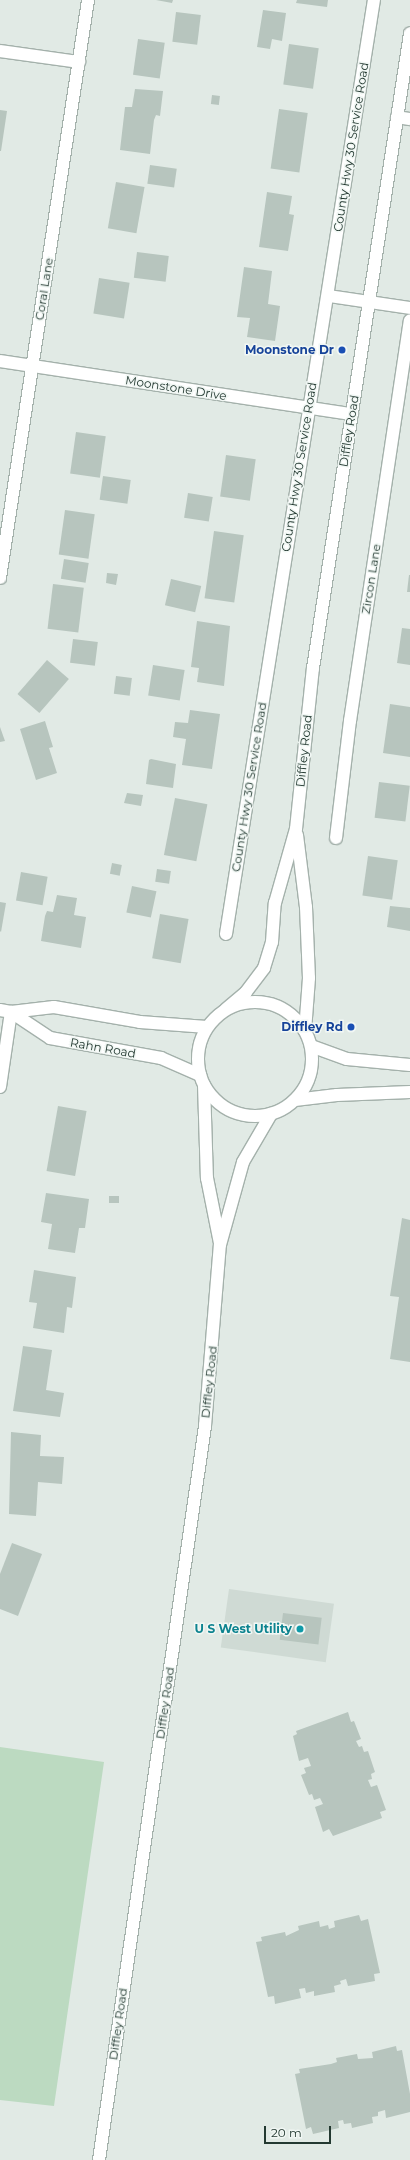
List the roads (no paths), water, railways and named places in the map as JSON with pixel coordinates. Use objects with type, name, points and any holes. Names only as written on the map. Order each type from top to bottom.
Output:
[{"type":"street","name":"Coral Lane","points":[[0,578],[88,0]]},
{"type":"street","name":"County Hwy 30 Service Road","points":[[226,934],[308,408],[329,296],[374,0]]},
{"type":"street","name":"Diffley Road","points":[[226,1010],[246,992],[264,968],[272,942],[275,903],[296,830],[313,668],[410,33]]},
{"type":"street","points":[[0,51],[79,62]]},
{"type":"street","points":[[397,117],[410,119]]},
{"type":"street","points":[[329,296],[410,308]]},
{"type":"street","name":"Zircon Lane","points":[[336,838],[350,722],[410,320]]},
{"type":"street","name":"Moonstone Drive","points":[[0,361],[352,414]]},
{"type":"street","name":"Diffley Road","points":[[296,830],[306,907],[309,978],[305,1031]]},
{"type":"street","points":[[295,1100],[306,1084],[312,1066],[311,1046],[305,1031],[294,1017],[278,1007],[261,1002],[243,1003],[226,1010],[207,1027],[200,1042],[198,1059],[202,1080],[216,1101],[232,1112],[251,1116],[271,1114],[295,1100],[337,1095],[410,1092]]},
{"type":"street","points":[[0,1087],[6,1011],[54,1007],[140,1022],[207,1027]]},
{"type":"street","name":"Rahn Road","points":[[6,1011],[50,1038],[161,1058],[202,1080]]},
{"type":"street","points":[[311,1046],[347,1059],[410,1065]]},
{"type":"street","name":"Diffley Road","points":[[202,1080],[207,1178],[220,1245]]},
{"type":"street","name":"Diffley Road","points":[[99,2160],[205,1426],[220,1245],[243,1162],[271,1114]]},
{"type":"place","name":"Moonstone Dr","points":[[342,350]]},
{"type":"place","name":"Diffley Rd","points":[[351,1027]]},
{"type":"place","name":"U S West Utility","points":[[300,1629]]}]
